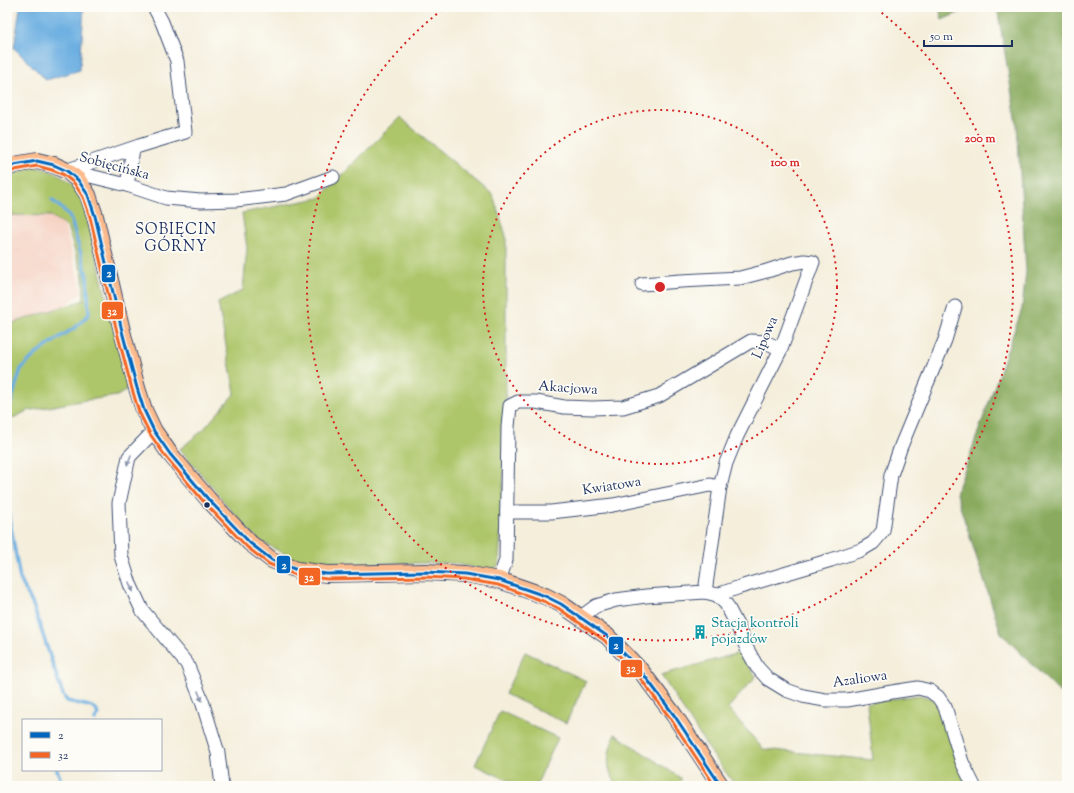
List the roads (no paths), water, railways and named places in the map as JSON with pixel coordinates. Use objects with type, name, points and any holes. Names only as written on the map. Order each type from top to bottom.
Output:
[{"type":"main road","points":[[7,168],[14,165],[37,161],[54,165],[67,171],[78,180],[88,195],[95,216],[137,388],[144,410],[154,432],[170,454],[208,499],[250,543],[272,560],[297,570],[327,574],[425,572],[464,574],[499,580],[545,596],[561,604],[607,636],[641,671],[674,715],[721,786]]},
{"type":"street","name":"Sobięcińska","points":[[67,171],[186,132],[178,61],[162,22],[154,7]]},
{"type":"street","points":[[127,185],[133,149]]},
{"type":"street","name":"Sobięcińska","points":[[67,171],[127,185],[166,198],[201,201],[236,200],[286,194],[333,177]]},
{"type":"street","name":"Lipowa","points":[[642,284],[740,278],[767,272],[792,263],[804,261],[813,262],[781,349],[737,436],[726,463],[720,487],[711,594]]},
{"type":"street","points":[[581,618],[596,606],[616,600],[646,596],[711,594],[740,587],[831,560],[861,550],[873,543],[883,531],[891,475],[901,446],[945,340],[955,307]]},
{"type":"street","name":"Akacjowa","points":[[499,580],[506,560],[508,427],[510,406],[518,402],[536,402],[564,407],[592,408],[623,406],[659,396],[751,341],[765,342],[781,349]]},
{"type":"street","points":[[154,432],[129,457],[119,503],[121,556],[130,584],[142,610],[187,664],[202,701],[218,753],[222,786]]},
{"type":"street","name":"Kwiatowa","points":[[507,512],[551,512],[613,505],[710,485],[720,487]]},
{"type":"street","name":"Azaliowa","points":[[711,594],[726,604],[757,667],[768,679],[786,690],[803,696],[825,700],[847,700],[918,688],[930,691],[938,697],[945,707],[962,762],[974,786]]},
{"type":"water","points":[[20,7],[84,7],[80,70],[46,80],[14,48]]},
{"type":"waterway","points":[[7,418],[21,369],[35,355],[76,327],[89,314],[87,276],[72,223],[68,214],[52,200]]},
{"type":"waterway","points":[[7,505],[20,579],[33,605],[63,695],[67,701],[96,709],[98,715],[96,719]]},
{"type":"waterway","points":[[57,771],[63,786]]},
{"type":"place","name":"Stacja kontroli pojazdów","points":[[700,632]]},
{"type":"district","name":"SOBIĘCIN GÓRNY","points":[[176,238]]}]
